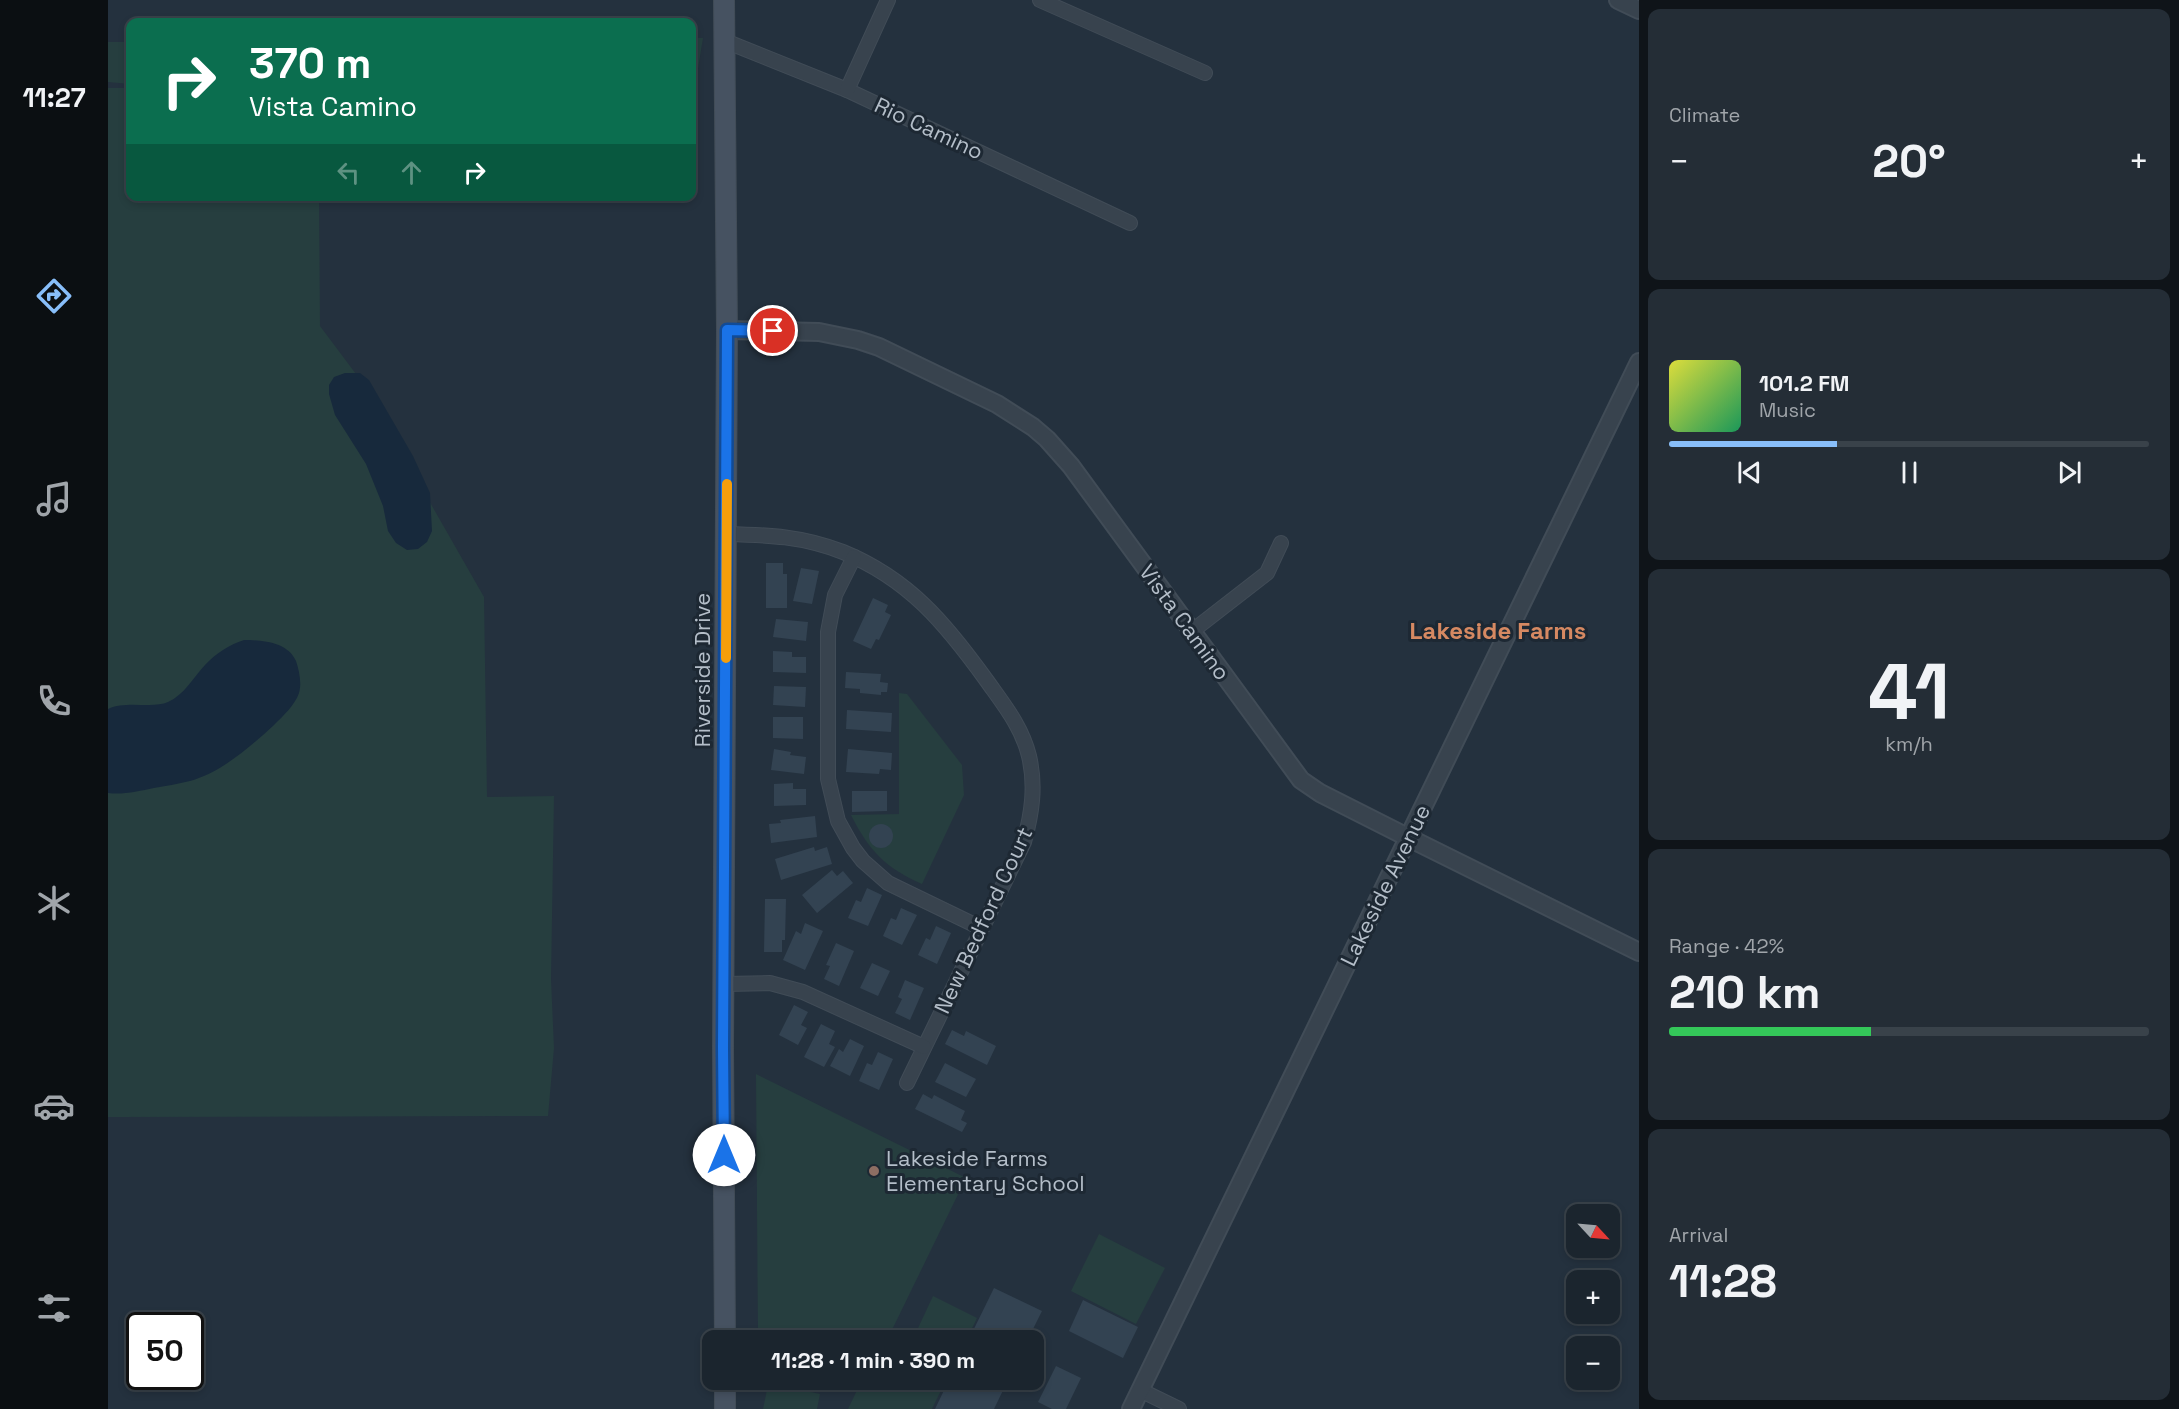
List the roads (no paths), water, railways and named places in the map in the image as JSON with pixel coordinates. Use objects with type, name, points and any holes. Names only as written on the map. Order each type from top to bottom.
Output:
[{"type":"main road","name":"Riverside Drive","points":[[724,0],[727,330],[723,1048],[725,1330]]},
{"type":"main road","points":[[725,1390],[725,1409]]},
{"type":"street","points":[[848,90],[888,0]]},
{"type":"street","points":[[1040,0],[1205,73]]},
{"type":"street","points":[[1618,0],[1639,10]]},
{"type":"street","name":"Rio Camino","points":[[725,41],[848,90],[1130,224]]},
{"type":"street","name":"Vista Camino","points":[[727,330],[819,332],[858,340],[879,347],[997,404],[1033,427],[1071,466],[1301,780],[1409,838],[1639,952]]},
{"type":"street","name":"Lakeside Avenue","points":[[1131,1409],[1639,362]]},
{"type":"street","name":"New Bedford Court","points":[[726,534],[796,537],[854,557],[899,584],[942,621],[1014,718],[1024,739],[1032,770],[1033,789],[1029,825],[1024,842],[907,1083]]},
{"type":"street","points":[[1191,632],[1267,573],[1281,543]]},
{"type":"street","points":[[854,557],[835,595],[828,632],[828,779],[838,821],[863,861],[888,883],[981,928]]},
{"type":"street","points":[[725,984],[770,983],[803,992],[924,1047]]},
{"type":"street","points":[[1140,1390],[1179,1409]]},
{"type":"water","points":[[345,373],[360,373],[369,380],[413,456],[430,493],[432,531],[427,542],[418,549],[407,550],[396,543],[388,531],[383,506],[366,464],[335,415],[329,385],[334,377]]},
{"type":"water","points":[[244,640],[274,643],[287,650],[296,661],[300,677],[299,693],[288,710],[245,750],[213,772],[185,782],[137,791],[108,793],[108,709],[123,705],[162,704],[174,699],[214,657]]},
{"type":"place","name":"Lakeside Farms Elementary School","points":[[874,1171]]},
{"type":"district","name":"Lakeside Farms","points":[[1498,630]]}]
